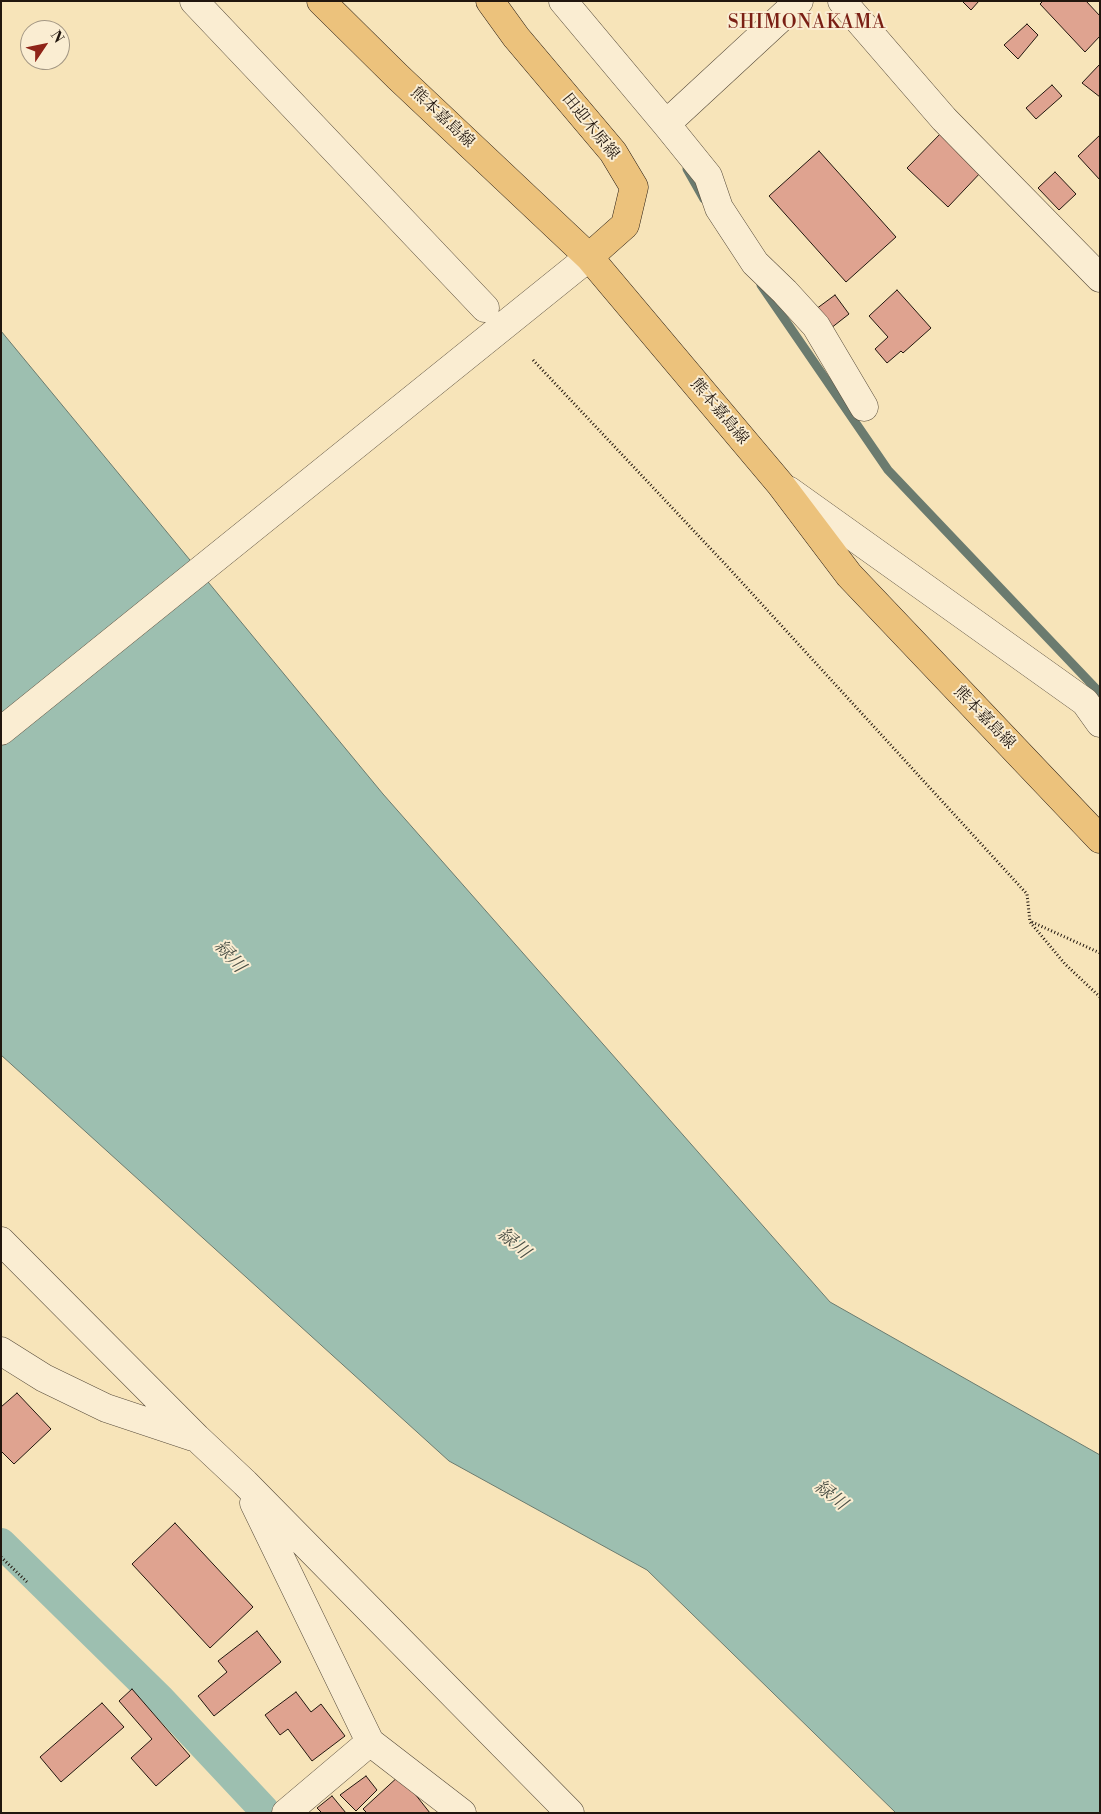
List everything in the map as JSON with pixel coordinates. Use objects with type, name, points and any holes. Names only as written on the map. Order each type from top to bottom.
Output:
[{"type":"main road","name":"熊本嘉島線","points":[[321,1],[398,77],[589,257],[781,485],[849,575],[1100,840]]},
{"type":"main road","name":"田迎木原線","points":[[490,1],[516,37],[613,152],[634,187],[625,225],[589,257]]},
{"type":"street","points":[[194,1],[485,308]]},
{"type":"street","points":[[563,1],[708,176],[719,208],[755,263],[816,326],[864,407]]},
{"type":"street","points":[[666,124],[799,1]]},
{"type":"street","points":[[842,1],[944,119],[1100,278]]},
{"type":"street","points":[[1,730],[589,257]]},
{"type":"street","points":[[781,485],[1095,705]]},
{"type":"street","points":[[1,1241],[244,1483],[570,1813]]},
{"type":"street","points":[[1,1351],[44,1378],[106,1408],[197,1438]]},
{"type":"street","points":[[244,1483],[370,1742],[462,1813]]},
{"type":"street","points":[[286,1813],[370,1742]]},
{"type":"path","points":[[533,360],[726,565],[1027,894],[1030,922],[1065,964],[1100,997]]},
{"type":"path","points":[[1030,922],[1100,953]]},
{"type":"path","points":[[1,1557],[27,1582]]},
{"type":"water","name":"緑川","points":[[1,331],[383,794],[830,1302],[1100,1455],[1100,1813],[896,1813],[647,1570],[449,1461],[1,1055]]},
{"type":"building","points":[[962,1],[979,1],[971,10]]},
{"type":"building","points":[[1043,1],[1086,1],[1100,16],[1100,36],[1085,52],[1040,4]]},
{"type":"building","points":[[1027,24],[1038,35],[1018,59],[1004,45]]},
{"type":"building","points":[[1100,64],[1100,97],[1082,83]]},
{"type":"building","points":[[1052,85],[1062,96],[1036,119],[1026,108]]},
{"type":"building","points":[[942,132],[983,170],[948,207],[907,168]]},
{"type":"building","points":[[1100,135],[1100,180],[1078,156]]},
{"type":"building","points":[[819,151],[896,237],[846,282],[769,196]]},
{"type":"building","points":[[1055,172],[1076,194],[1059,210],[1038,188]]},
{"type":"building","points":[[897,290],[931,328],[903,353],[901,351],[887,363],[875,349],[888,337],[869,316]]},
{"type":"building","points":[[835,295],[849,314],[826,332],[812,312]]},
{"type":"building","points":[[17,1393],[51,1429],[14,1464],[1,1451],[1,1407]]},
{"type":"building","points":[[175,1523],[253,1607],[210,1648],[132,1564]]},
{"type":"building","points":[[257,1631],[281,1662],[214,1716],[198,1696],[227,1672],[218,1661]]},
{"type":"building","points":[[132,1689],[190,1756],[156,1786],[131,1758],[152,1739],[119,1701]]},
{"type":"building","points":[[296,1692],[311,1712],[321,1704],[345,1736],[312,1761],[288,1729],[280,1735],[265,1715]]},
{"type":"building","points":[[102,1703],[124,1727],[61,1782],[40,1757]]},
{"type":"building","points":[[400,1775],[430,1813],[367,1813],[363,1809]]},
{"type":"building","points":[[366,1776],[377,1790],[356,1811],[340,1795]]},
{"type":"building","points":[[332,1796],[346,1813],[322,1813],[317,1808]]},
{"type":"waterway","points":[[687,169],[704,199]]},
{"type":"waterway","points":[[761,285],[888,470],[1100,693]]},
{"type":"waterway","points":[[1,1543],[161,1700],[264,1810]]},
{"type":"district","name":"SHIMONAKAMA","points":[[807,23]]}]
